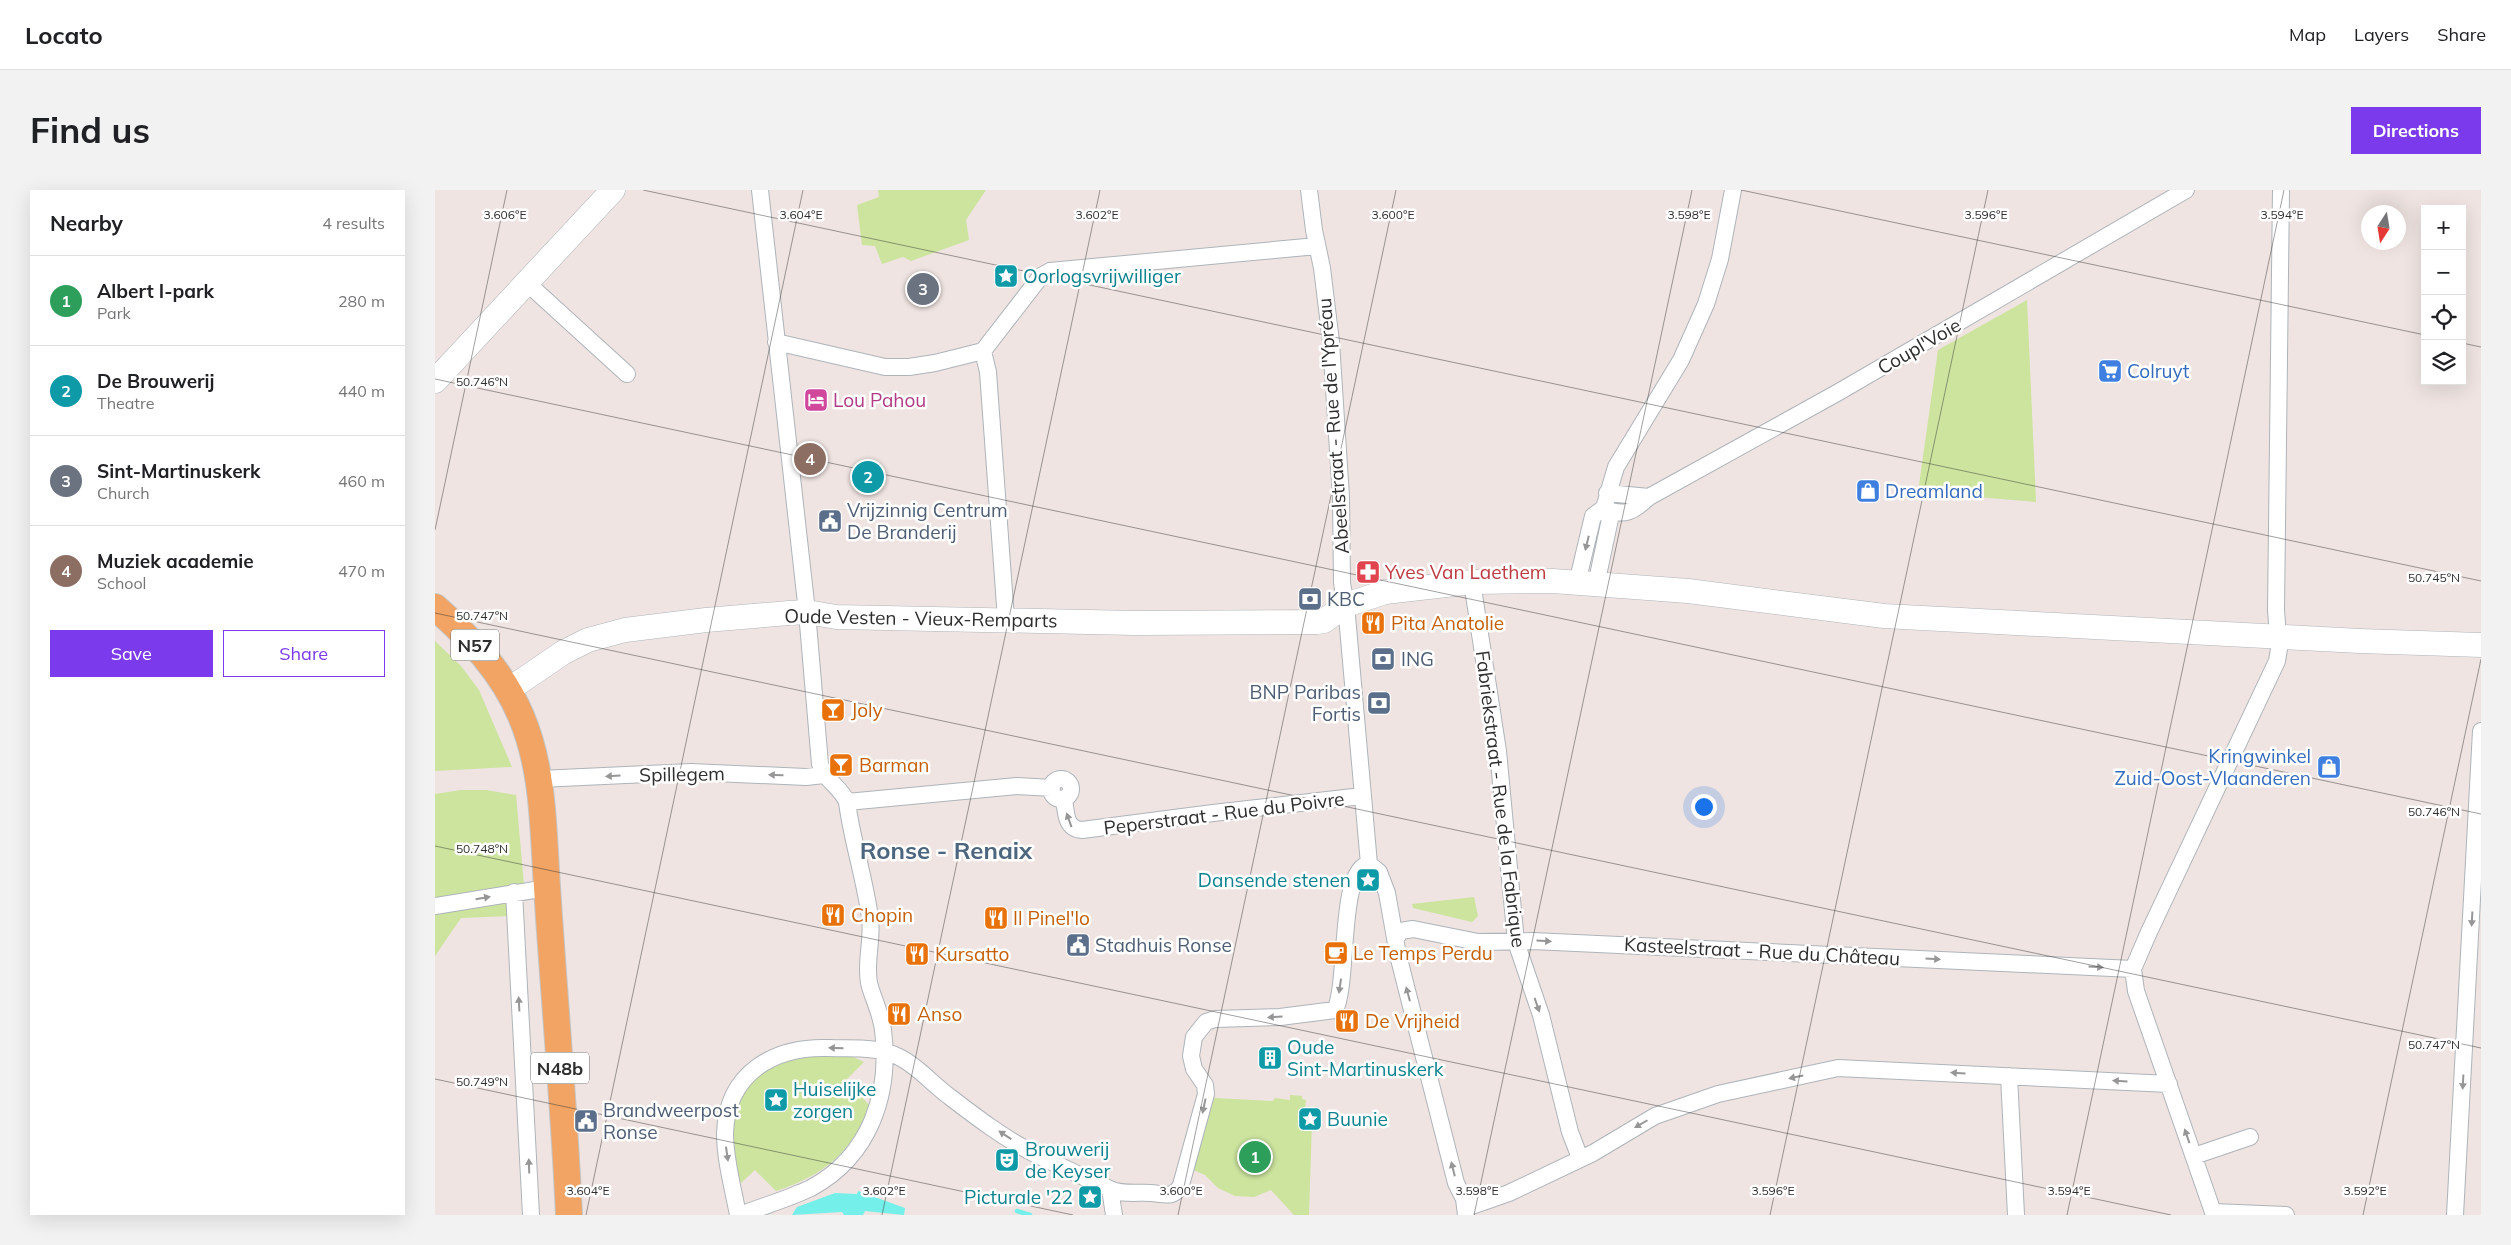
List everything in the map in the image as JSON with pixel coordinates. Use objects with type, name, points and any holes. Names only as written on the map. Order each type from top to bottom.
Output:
[{"type":"main road","name":"N57","points":[[435,607],[478,648],[508,690],[527,732],[539,780]]},
{"type":"main road","name":"N48b","points":[[539,780],[551,922],[569,1215]]},
{"type":"street","points":[[435,381],[613,190]]},
{"type":"street","points":[[760,190],[807,612],[819,757],[824,775],[842,792],[847,802],[870,916],[869,983],[879,1008],[885,1050],[879,1105],[871,1128],[854,1152],[832,1175],[809,1189],[739,1215],[729,1169],[725,1131],[733,1096],[747,1076],[769,1058],[796,1050],[822,1048],[885,1050],[907,1061],[954,1100],[1033,1153],[1110,1189],[1165,1196],[1178,1190],[1206,1094],[1205,1085],[1191,1060],[1191,1046],[1196,1033],[1202,1025],[1215,1019],[1280,1017],[1335,1010],[1343,965],[1350,891],[1358,870],[1362,866],[1369,864],[1375,866],[1381,876],[1456,1183],[1466,1211],[1593,1153],[1655,1116],[1719,1094],[1838,1068],[2169,1084]]},
{"type":"street","name":"Abeelstraat - Rue de l'Ypréau","points":[[1309,190],[1322,268],[1331,342],[1341,497],[1342,583],[1346,605],[1369,864]]},
{"type":"street","points":[[1586,584],[1610,519],[1606,500],[1616,467],[1660,397],[1691,340],[1715,280],[1733,190]]},
{"type":"street","name":"Coupl'Voie","points":[[1606,500],[1649,497],[1973,316],[2186,190]]},
{"type":"street","points":[[2281,190],[2276,610],[2279,636],[2277,661],[2133,969],[2136,992],[2214,1214],[2286,1215]]},
{"type":"street","points":[[776,342],[885,367],[909,367],[935,363],[983,351],[1041,276],[1050,271],[1317,246]]},
{"type":"street","points":[[526,282],[627,374]]},
{"type":"street","points":[[983,351],[988,372],[1006,620]]},
{"type":"street","name":"Oude Vesten - Vieux-Remparts","points":[[508,690],[564,652],[588,640],[625,630],[706,620],[807,612],[836,617],[1135,623],[1303,623],[1324,621],[1346,605],[1385,592],[1499,580],[1688,591],[1884,616],[2481,645]]},
{"type":"street","name":"Fabriekstraat - Rue de la Fabrique","points":[[1472,582],[1498,751],[1516,942],[1541,1015],[1570,1132],[1580,1158]]},
{"type":"street","points":[[2455,1215],[2481,731]]},
{"type":"street","name":"Spillegem","points":[[539,780],[691,772],[806,777],[824,775]]},
{"type":"street","name":"Peperstraat - Rue du Poivre","points":[[847,802],[1017,786],[1058,793],[1069,824],[1076,829],[1085,830],[1213,812],[1362,796]]},
{"type":"street","points":[[435,906],[547,888]]},
{"type":"street","points":[[514,892],[531,1215]]},
{"type":"street","name":"Kasteelstraat - Rue du Château","points":[[1396,938],[1401,931],[1413,929],[1479,942],[1533,941],[2133,969]]},
{"type":"street","points":[[2009,1076],[2016,1215]]},
{"type":"street","points":[[2194,1156],[2249,1136]]},
{"type":"street","points":[[1110,1189],[1114,1215]]},
{"type":"green space","points":[[878,190],[986,190],[966,220],[969,240],[911,261],[903,257],[882,264],[875,246],[862,245],[857,205],[879,197]]},
{"type":"green space","points":[[2027,300],[2036,502],[1918,492],[1938,350]]},
{"type":"green space","points":[[435,641],[461,666],[479,690],[512,767],[435,771]]},
{"type":"green space","points":[[461,790],[486,790],[516,795],[524,885],[435,899],[435,794]]},
{"type":"green space","points":[[1474,897],[1478,916],[1472,922],[1413,908],[1412,904]]},
{"type":"green space","points":[[508,900],[510,916],[461,918],[435,956],[435,912]]},
{"type":"green space","points":[[808,1055],[851,1056],[864,1062],[846,1080],[870,1106],[862,1122],[845,1149],[834,1160],[808,1178],[776,1191],[755,1170],[741,1183],[736,1168],[733,1136],[738,1104],[745,1090],[754,1077],[767,1067]]},
{"type":"green space","points":[[1290,1095],[1302,1096],[1302,1099],[1306,1100],[1304,1120],[1312,1121],[1309,1215],[1294,1215],[1271,1190],[1254,1197],[1235,1196],[1218,1188],[1205,1175],[1193,1170],[1214,1098],[1273,1101],[1275,1098],[1290,1100]]},
{"type":"water","points":[[858,1191],[905,1208],[904,1215],[865,1211],[863,1215],[844,1215],[842,1212],[792,1215],[797,1207],[835,1193],[857,1194]]},
{"type":"waterway","points":[[1017,1211],[1030,1215]]},
{"type":"place","name":"Oorlogsvrijwilliger","points":[[1006,276]]},
{"type":"place","name":"Sint-Martinuskerk","points":[[923,289]]},
{"type":"place","name":"Colruyt","points":[[2110,371]]},
{"type":"place","name":"Lou Pahou","points":[[816,400]]},
{"type":"place","name":"Muziek academie","points":[[810,459]]},
{"type":"place","name":"De Brouwerij","points":[[868,477]]},
{"type":"place","name":"Dreamland","points":[[1868,491]]},
{"type":"place","name":"Vrijzinnig Centrum De Branderij","points":[[830,521]]},
{"type":"place","name":"Yves Van Laethem","points":[[1368,572]]},
{"type":"place","name":"KBC","points":[[1310,599]]},
{"type":"place","name":"Pita Anatolie","points":[[1373,623]]},
{"type":"place","name":"ING","points":[[1383,659]]},
{"type":"place","name":"BNP Paribas Fortis","points":[[1379,703]]},
{"type":"place","name":"Joly","points":[[833,710]]},
{"type":"place","name":"Barman","points":[[841,765]]},
{"type":"place","name":"Kringwinkel Zuid-Oost-Vlaanderen","points":[[2329,767]]},
{"type":"place","name":"Dansende stenen","points":[[1368,880]]},
{"type":"place","name":"Chopin","points":[[833,915]]},
{"type":"place","name":"Il Pinel'lo","points":[[996,918]]},
{"type":"place","name":"Stadhuis Ronse","points":[[1078,945]]},
{"type":"place","name":"Le Temps Perdu","points":[[1336,953]]},
{"type":"place","name":"Kursatto","points":[[917,954]]},
{"type":"place","name":"Anso","points":[[899,1014]]},
{"type":"place","name":"De Vrijheid","points":[[1347,1021]]},
{"type":"place","name":"Oude Sint-Martinuskerk","points":[[1270,1058]]},
{"type":"place","name":"Huiselijke zorgen","points":[[776,1100]]},
{"type":"place","name":"Buunie","points":[[1310,1119]]},
{"type":"place","name":"Brandweerpost Ronse","points":[[586,1121]]},
{"type":"place","name":"Albert I-park","points":[[1255,1157]]},
{"type":"place","name":"Brouwerij de Keyser","points":[[1007,1160]]},
{"type":"place","name":"Picturale '22","points":[[1090,1197]]},
{"type":"district","name":"Ronse - Renaix","points":[[946,850]]}]
